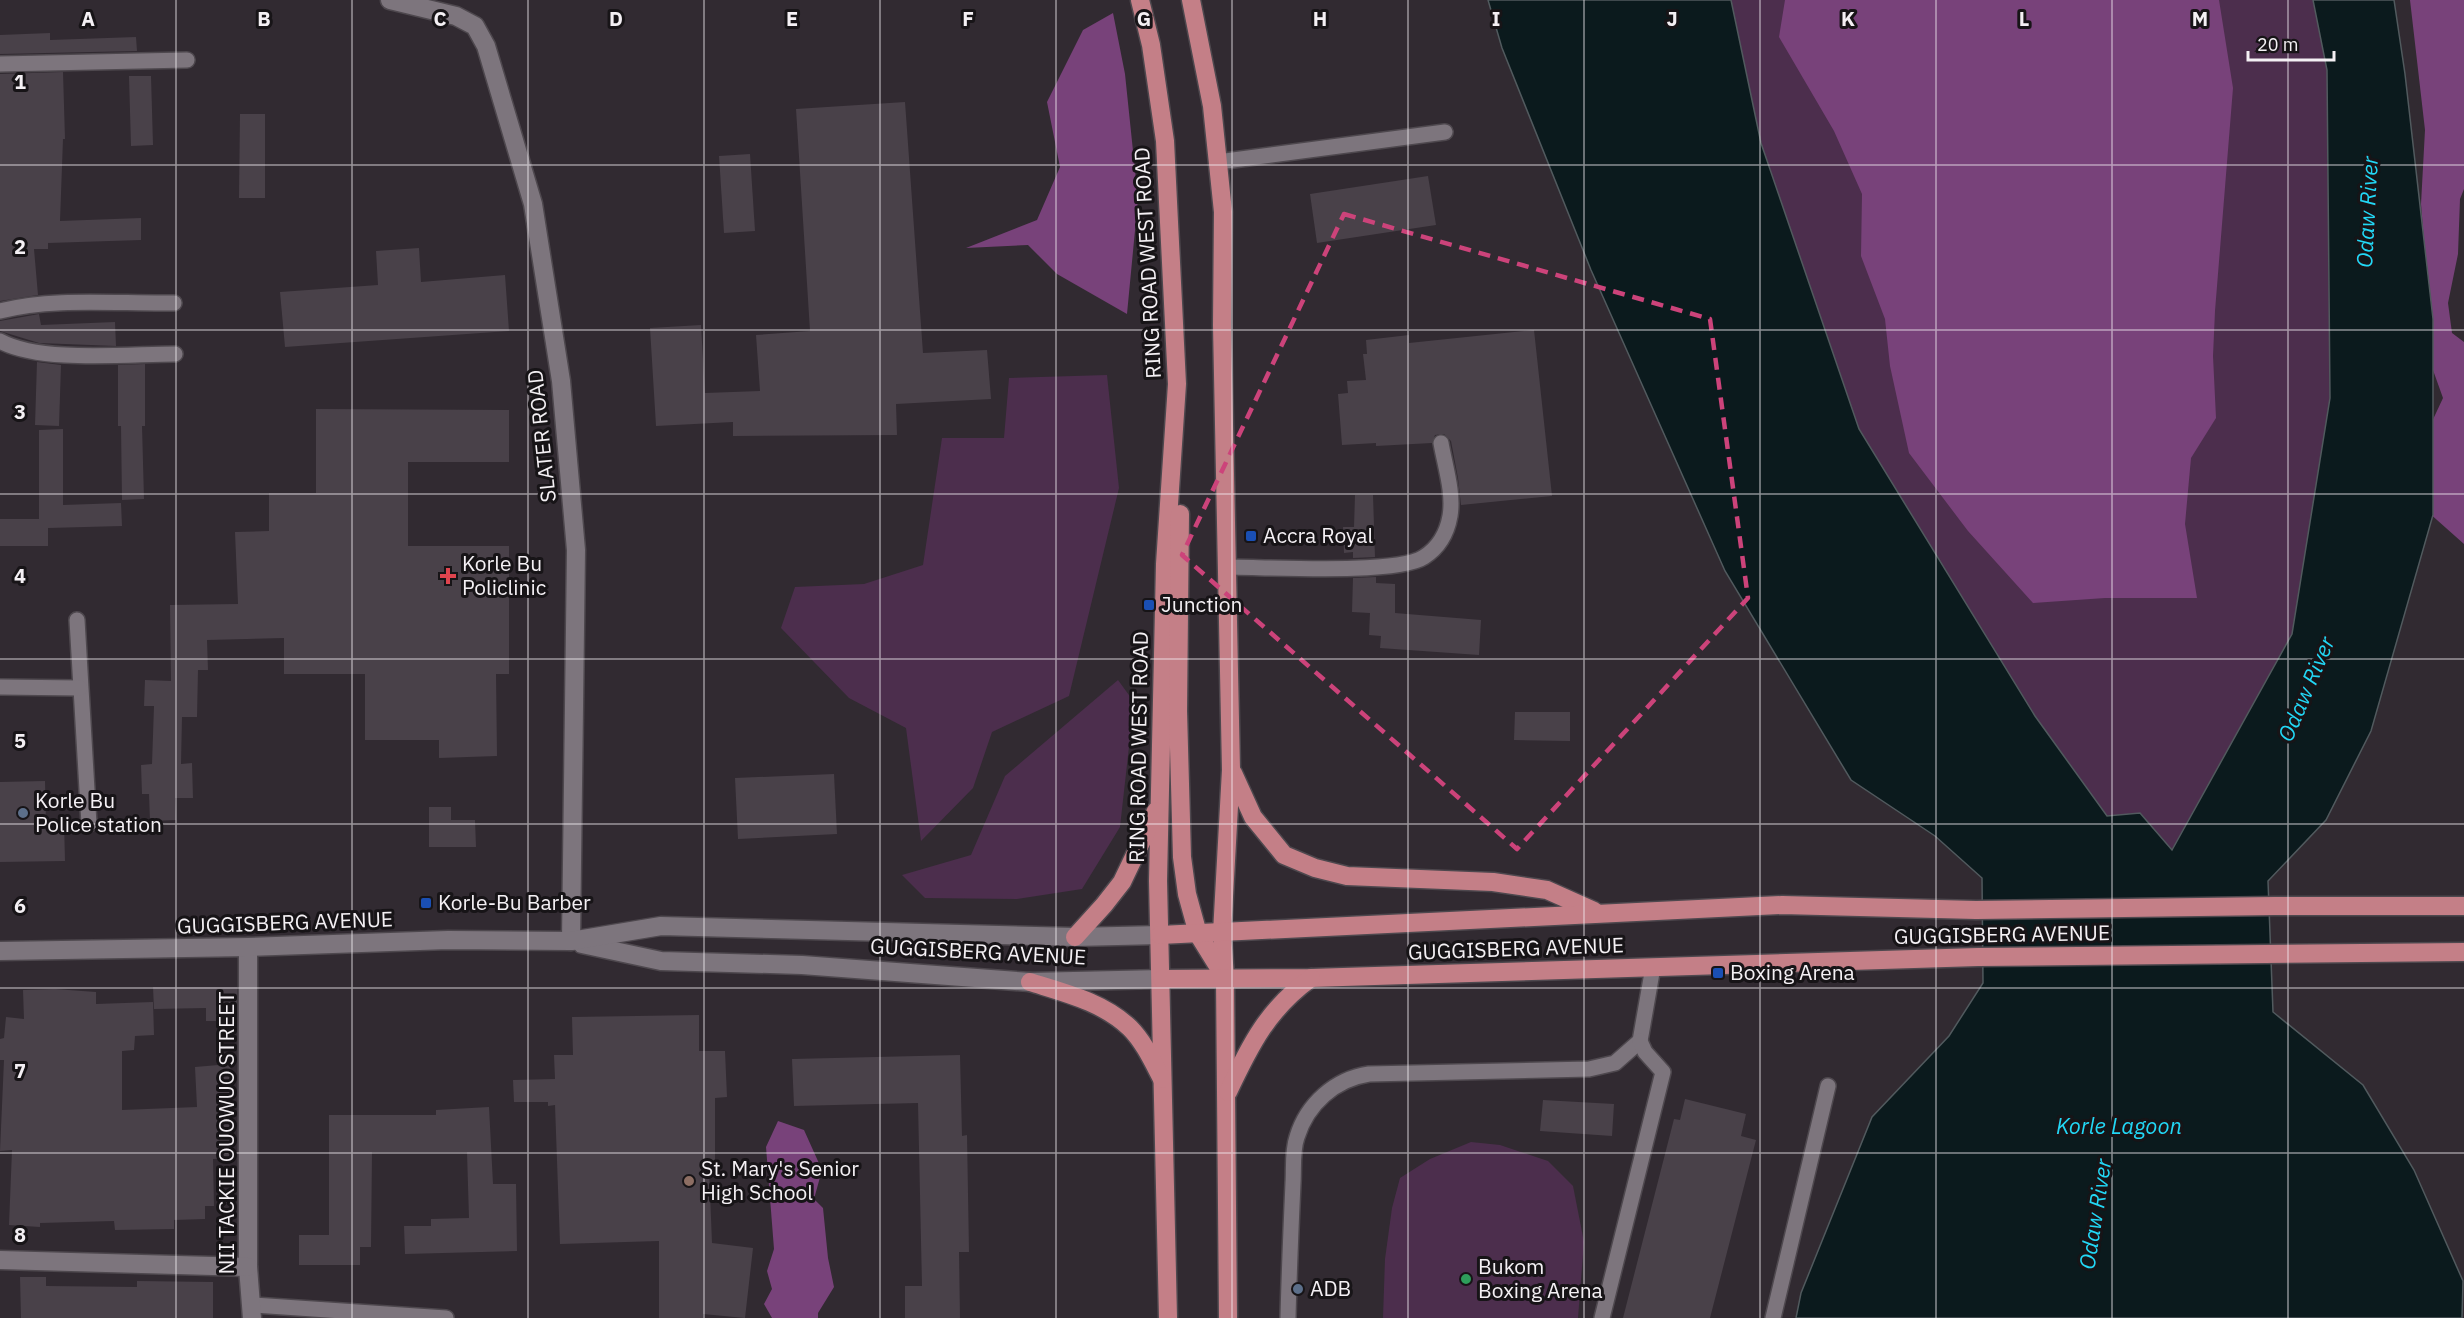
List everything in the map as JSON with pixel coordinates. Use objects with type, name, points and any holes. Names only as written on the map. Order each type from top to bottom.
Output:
[{"type":"main road","name":"SLATER ROAD","points":[[390,0],[456,16],[475,26],[486,46],[534,204],[561,381],[576,550],[571,941]]},
{"type":"main road","name":"RING ROAD WEST ROAD","points":[[1140,0],[1151,45],[1165,141],[1177,384],[1165,564],[1158,881],[1168,1318]]},
{"type":"main road","points":[[1191,0],[1212,106],[1223,212],[1222,314],[1231,770],[1222,933],[1225,978],[1228,1318]]},
{"type":"main road","points":[[1177,384],[1180,451],[1179,821],[1187,894],[1198,934],[1225,978]]},
{"type":"main road","points":[[1231,770],[1253,817],[1284,855],[1315,868],[1347,876],[1493,882],[1547,890],[1596,912],[1698,908]]},
{"type":"main road","points":[[1075,937],[1122,882],[1160,801]]},
{"type":"main road","name":"GUGGISBERG AVENUE","points":[[0,951],[249,948],[448,940],[571,941],[661,926],[1075,937],[1160,935],[1782,905],[1976,910],[2464,906]]},
{"type":"main road","name":"GUGGISBERG AVENUE","points":[[571,941],[661,961],[802,965],[1030,981],[1311,978],[1978,957],[2274,952],[2464,952]]},
{"type":"main road","name":"NII TACKIE OUOWUO STREET","points":[[249,948],[248,1267],[252,1312]]},
{"type":"main road","points":[[1226,1096],[1251,1043],[1269,1016],[1296,989],[1311,978]]},
{"type":"main road","points":[[1030,981],[1110,1012],[1131,1030],[1164,1083]]},
{"type":"main road","points":[[0,1260],[248,1267]]},
{"type":"lane","points":[[0,64],[187,60]]},
{"type":"lane","points":[[1218,162],[1445,132]]},
{"type":"lane","points":[[0,311],[59,303],[174,303]]},
{"type":"lane","points":[[0,341],[12,348],[36,353],[175,354]]},
{"type":"lane","points":[[1227,567],[1403,565],[1423,558],[1439,544],[1451,514],[1451,498],[1441,443]]},
{"type":"lane","points":[[77,620],[89,824]]},
{"type":"lane","points":[[0,687],[80,688]]},
{"type":"lane","points":[[1602,1318],[1663,1072],[1644,1052],[1640,1041],[1653,966]]},
{"type":"lane","points":[[1288,1318],[1296,1139],[1306,1114],[1330,1090],[1352,1077],[1369,1074],[1589,1070],[1615,1063],[1640,1041]]},
{"type":"lane","points":[[1773,1318],[1828,1086]]},
{"type":"lane","points":[[252,1312],[446,1318]]},
{"type":"highlighted area","points":[[1344,214],[1710,319],[1748,598],[1517,849],[1182,555]]},
{"type":"shaded area","points":[[1731,0],[2313,0],[2327,70],[2330,398],[2292,634],[2172,850],[2140,813],[2107,816],[2035,716],[1859,429],[1761,143]]},
{"type":"shaded area","points":[[1785,0],[2219,0],[2233,88],[2215,311],[2213,356],[2216,418],[2191,458],[2185,524],[2197,598],[2105,598],[2033,603],[1968,531],[1909,453],[1890,366],[1885,319],[1861,256],[1862,194],[1834,131],[1779,37]]},
{"type":"shaded area","points":[[2410,0],[2464,0],[2464,189],[2460,199],[2458,254],[2448,303],[2452,333],[2464,342],[2464,544],[2401,488],[2443,398],[2419,331],[2426,266],[2421,204],[2425,130]]},
{"type":"shaded area","points":[[1113,13],[1125,74],[1138,199],[1127,314],[1057,274],[1028,245],[966,248],[1037,220],[1060,167],[1047,102],[1083,30]]},
{"type":"shaded area","points":[[1107,375],[1119,488],[1069,696],[992,732],[973,788],[921,841],[906,728],[849,698],[781,628],[795,587],[864,584],[923,565],[942,438],[1004,438],[1009,378]]},
{"type":"shaded area","points":[[1118,680],[1134,702],[1120,827],[1082,889],[1017,899],[925,898],[902,875],[971,855],[1005,776]]},
{"type":"shaded area","points":[[778,1121],[804,1130],[822,1170],[814,1199],[823,1208],[828,1258],[834,1287],[818,1313],[818,1318],[772,1318],[764,1304],[772,1289],[767,1271],[774,1249],[766,1147]]},
{"type":"shaded area","points":[[1471,1142],[1500,1145],[1548,1161],[1573,1186],[1584,1242],[1578,1318],[1383,1318],[1385,1259],[1392,1208],[1400,1178],[1430,1159]]},
{"type":"water","name":"Korle Lagoon","points":[[1488,0],[1731,0],[1761,143],[1859,429],[2035,716],[2107,816],[2140,813],[2172,850],[2292,634],[2330,398],[2327,70],[2313,0],[2394,0],[2405,74],[2433,319],[2433,515],[2371,731],[2326,820],[2268,881],[2273,1012],[2363,1085],[2414,1170],[2463,1281],[2462,1318],[1796,1318],[1801,1293],[1872,1117],[1949,1036],[1983,983],[1982,878],[1935,836],[1851,780],[1725,571],[1591,270],[1502,48]]},
{"type":"building","points":[[50,33],[50,40],[136,37],[137,51],[0,54],[0,35]]},
{"type":"building","points":[[63,72],[65,139],[63,139],[60,221],[141,218],[141,240],[48,243],[48,249],[34,249],[38,295],[0,301],[0,74]]},
{"type":"building","points":[[129,76],[151,76],[153,145],[131,146]]},
{"type":"building","points":[[905,102],[923,353],[987,350],[991,399],[896,404],[897,435],[733,436],[733,422],[656,426],[650,328],[701,325],[705,393],[760,391],[756,335],[810,331],[796,109]]},
{"type":"building","points":[[240,114],[265,114],[265,198],[239,198]]},
{"type":"building","points":[[750,154],[755,231],[724,233],[719,156]]},
{"type":"building","points":[[1428,176],[1436,225],[1317,243],[1310,194]]},
{"type":"building","points":[[419,248],[421,282],[505,275],[509,331],[285,347],[280,292],[378,285],[376,251]]},
{"type":"building","points":[[39,314],[41,325],[115,322],[116,346],[39,343],[0,331],[0,321]]},
{"type":"building","points":[[1534,330],[1552,496],[1461,505],[1451,441],[1444,434],[1435,435],[1432,443],[1342,445],[1338,394],[1348,393],[1347,381],[1366,380],[1363,354],[1367,354],[1366,340],[1409,335],[1409,343]]},
{"type":"building","points":[[37,362],[61,365],[59,426],[35,425]]},
{"type":"building","points":[[145,364],[145,426],[142,426],[144,499],[122,500],[121,426],[118,426],[118,365]]},
{"type":"building","points":[[316,409],[509,410],[509,462],[408,462],[408,546],[509,546],[509,674],[496,674],[497,756],[439,758],[439,740],[365,740],[365,674],[284,674],[284,638],[207,640],[208,670],[198,670],[197,717],[182,717],[181,764],[192,763],[193,798],[175,798],[176,820],[150,821],[149,794],[142,794],[141,765],[152,764],[154,706],[144,706],[145,680],[171,681],[170,605],[238,604],[235,532],[269,531],[269,493],[316,493]]},
{"type":"building","points":[[63,429],[63,505],[121,503],[122,526],[48,528],[48,546],[0,546],[0,519],[39,519],[39,430]]},
{"type":"building","points":[[1355,495],[1373,495],[1375,557],[1353,558],[1353,552],[1344,553],[1343,527],[1354,527]]},
{"type":"building","points":[[1376,577],[1376,583],[1395,584],[1395,613],[1481,620],[1479,655],[1380,648],[1381,636],[1369,635],[1370,613],[1352,612],[1353,578]]},
{"type":"building","points":[[1515,712],[1570,712],[1570,741],[1514,740]]},
{"type":"building","points":[[834,774],[837,834],[738,839],[735,778]]},
{"type":"building","name":"Korle Bu Police station","points":[[45,781],[46,822],[64,822],[65,861],[0,862],[0,782]]},
{"type":"building","points":[[429,807],[451,807],[451,820],[475,820],[476,847],[429,847]]},
{"type":"building","points":[[153,987],[237,987],[237,1007],[228,1007],[228,1021],[206,1021],[206,1008],[154,1009]]},
{"type":"building","points":[[55,989],[96,992],[96,1004],[153,1002],[154,1035],[135,1036],[134,1050],[122,1051],[122,1110],[197,1107],[195,1067],[230,1064],[233,1097],[230,1097],[232,1158],[213,1159],[214,1206],[205,1206],[205,1219],[174,1220],[174,1229],[115,1230],[114,1221],[40,1223],[40,1227],[9,1225],[12,1150],[0,1151],[4,1060],[0,1060],[0,1039],[4,1038],[6,1017],[24,1019],[23,990]]},
{"type":"building","points":[[699,1015],[699,1051],[725,1051],[727,1097],[715,1098],[715,1168],[709,1168],[712,1243],[753,1248],[745,1318],[703,1314],[703,1318],[659,1318],[659,1241],[560,1244],[555,1105],[548,1106],[548,1102],[514,1102],[513,1080],[555,1079],[554,1055],[573,1055],[572,1017]]},
{"type":"building","points":[[960,1055],[962,1136],[967,1135],[969,1252],[959,1252],[960,1318],[905,1318],[905,1286],[922,1286],[918,1103],[794,1106],[792,1059]]},
{"type":"building","points":[[1685,1099],[1746,1114],[1741,1136],[1756,1140],[1710,1318],[1623,1318],[1674,1119],[1680,1120]]},
{"type":"building","points":[[1543,1100],[1614,1104],[1612,1136],[1540,1131]]},
{"type":"building","points":[[489,1107],[493,1184],[516,1184],[517,1251],[405,1254],[404,1226],[431,1226],[431,1219],[469,1218],[467,1152],[372,1152],[371,1247],[360,1247],[360,1265],[299,1265],[299,1235],[329,1235],[329,1115],[436,1115],[436,1110]]},
{"type":"building","points":[[20,1277],[46,1277],[46,1286],[137,1287],[137,1281],[213,1282],[213,1318],[21,1318]]},
{"type":"place","name":"Accra Royal","points":[[1251,536]]},
{"type":"place","name":"Korle Bu Policlinic","points":[[448,576]]},
{"type":"place","name":"Junction","points":[[1149,605]]},
{"type":"place","name":"Korle Bu Police station","points":[[23,813]]},
{"type":"place","name":"Korle-Bu Barber","points":[[426,903]]},
{"type":"place","name":"Boxing Arena","points":[[1718,973]]},
{"type":"place","name":"St. Mary's Senior High School","points":[[689,1181]]},
{"type":"place","name":"Bukom Boxing Arena","points":[[1466,1279]]},
{"type":"place","name":"ADB","points":[[1298,1289]]},
{"type":"water label","name":"Odaw River","points":[[2367,212]]},
{"type":"water label","name":"Odaw River","points":[[2306,689]]},
{"type":"water label","name":"Odaw River","points":[[2095,1214]]}]
